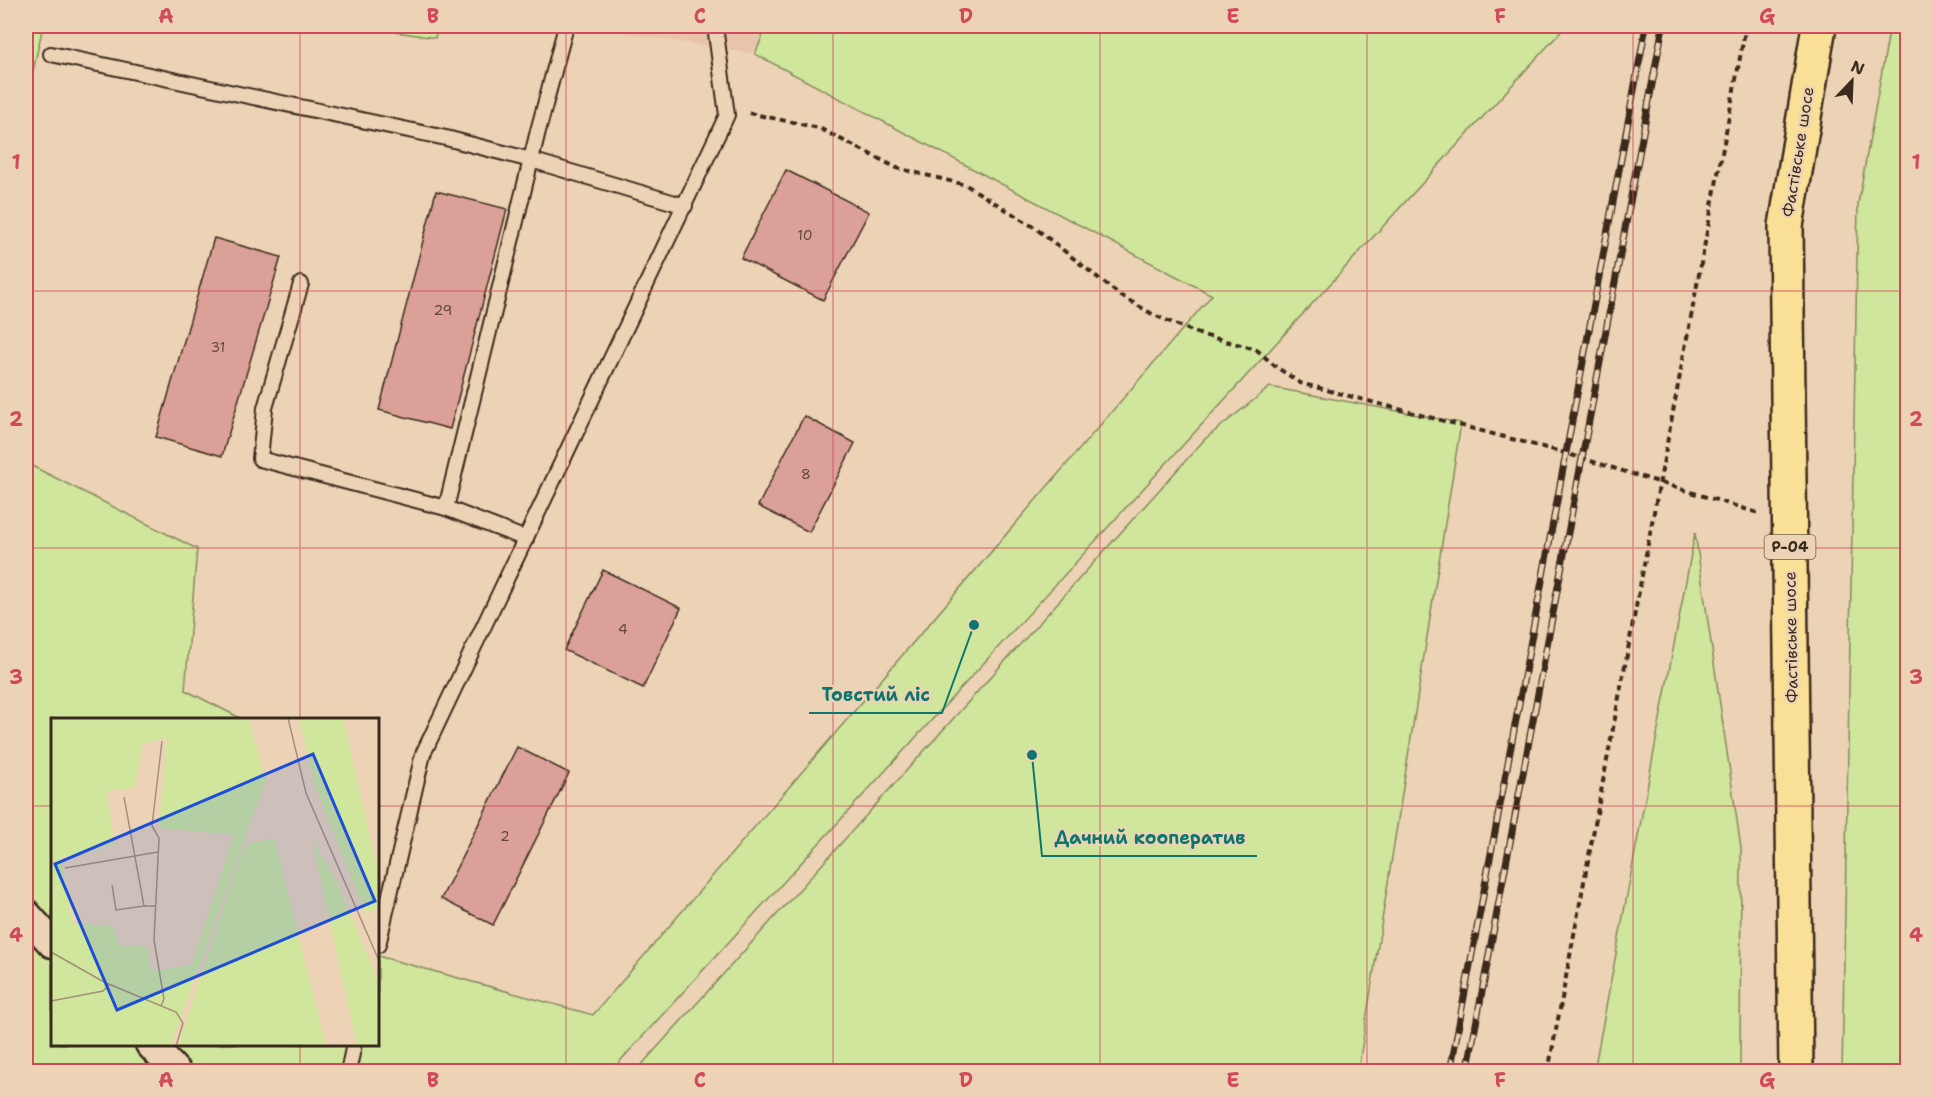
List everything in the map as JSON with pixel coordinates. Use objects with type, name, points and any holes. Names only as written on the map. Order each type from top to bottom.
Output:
[{"type":"main road","name":"Фастівське шосе","points":[[1796,1071],[1786,226],[1819,26]]},
{"type":"street","points":[[26,914],[51,942]]},
{"type":"street","points":[[152,1046],[176,1071]]},
{"type":"lane","points":[[446,508],[531,160],[567,26]]},
{"type":"lane","points":[[380,937],[423,754],[728,115],[715,26]]},
{"type":"lane","points":[[51,54],[446,138],[531,160],[684,206]]},
{"type":"lane","points":[[301,284],[265,408],[260,459],[446,508],[525,539]]},
{"type":"lane","points":[[348,1071],[354,1046]]},
{"type":"path","points":[[1548,1071],[1746,26]]},
{"type":"path","points":[[728,115],[751,113],[819,128],[897,168],[966,185],[1034,227],[1120,296],[1154,315],[1223,340],[1256,349],[1275,366],[1300,383],[1565,453],[1790,522]]},
{"type":"shaded area","points":[[626,26],[767,26],[755,54],[624,33]]},
{"type":"green space","points":[[26,26],[43,26],[26,103]]},
{"type":"green space","points":[[358,26],[438,26],[435,38]]},
{"type":"green space","points":[[767,26],[1566,26],[611,1071],[26,1071],[26,463],[197,549],[185,690],[240,718],[51,718],[51,1046],[380,1046],[380,957],[593,1015],[1212,295],[755,54]]},
{"type":"green space","points":[[1890,26],[1908,26],[1908,1071],[1842,1072],[1858,204]]},
{"type":"green space","points":[[1270,387],[1461,423],[1358,1071],[636,1071],[1205,439]]},
{"type":"green space","points":[[1695,533],[1741,848],[1740,1071],[1594,1071]]},
{"type":"building","points":[[786,170],[869,212],[823,300],[741,258]]},
{"type":"building","points":[[436,191],[507,209],[450,429],[379,410]]},
{"type":"building","points":[[214,238],[281,257],[222,456],[156,437]]},
{"type":"building","points":[[804,416],[855,443],[809,532],[758,506]]},
{"type":"building","points":[[603,570],[681,608],[643,688],[564,650]]},
{"type":"building","points":[[517,747],[569,773],[493,925],[441,899]]},
{"type":"railway","points":[[1450,1072],[1646,26]]},
{"type":"railway","points":[[1467,1072],[1663,26]]},
{"type":"place","name":"Товстий ліс","points":[[974,625]]},
{"type":"place","name":"Дачний кооператив","points":[[1032,755]]}]
